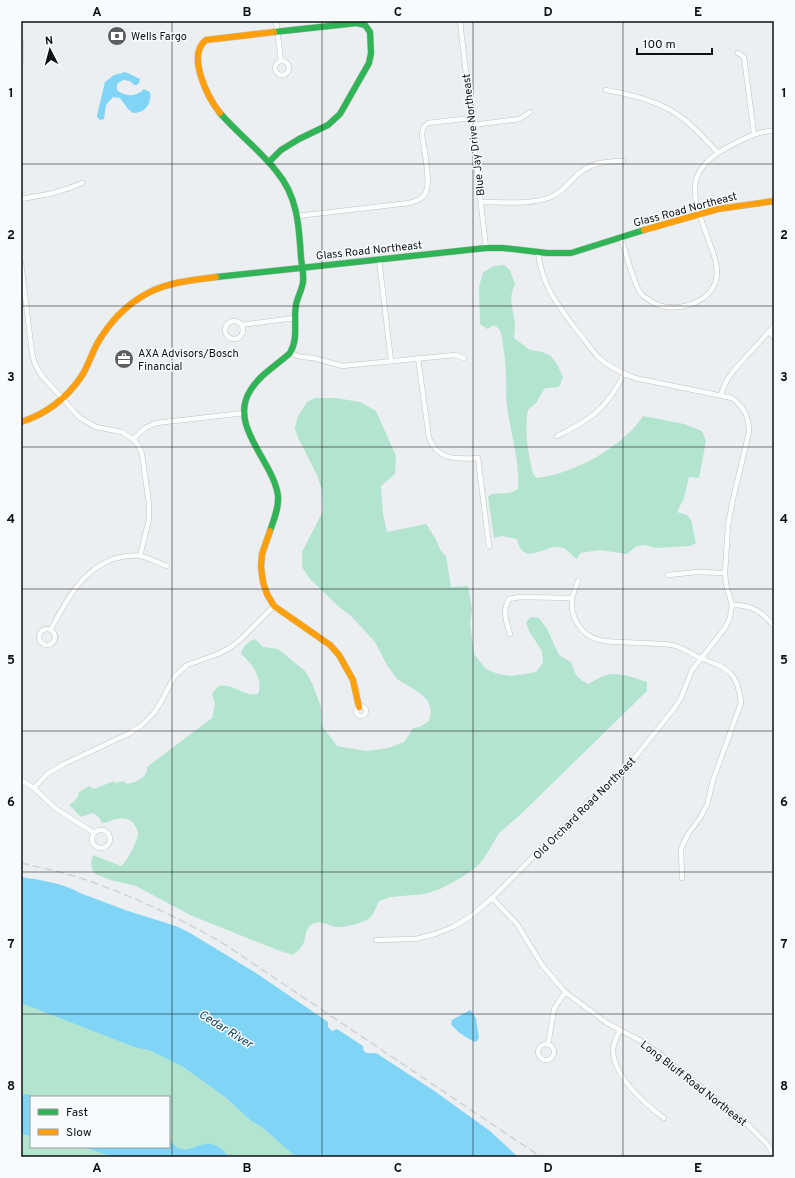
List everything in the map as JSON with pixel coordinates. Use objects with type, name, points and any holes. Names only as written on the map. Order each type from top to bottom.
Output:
[{"type":"street","points":[[276,21],[281,60]]},
{"type":"street","name":"Blue Jay Drive Northeast","points":[[460,21],[486,248]]},
{"type":"street","points":[[269,162],[281,150],[299,139],[328,125],[340,114],[369,63],[370,32],[365,25],[350,24],[206,40],[200,44],[198,54],[205,90],[210,99],[225,118],[282,177],[295,205],[302,268],[302,286],[296,305],[295,341],[290,353],[256,382],[245,402],[244,413],[255,446],[274,480],[278,494],[278,508],[262,554],[261,567],[263,582],[266,594],[274,606],[330,645],[339,655],[353,680],[359,706]]},
{"type":"street","points":[[21,42],[21,60]]},
{"type":"street","points":[[738,53],[744,56],[754,134]]},
{"type":"street","points":[[606,90],[629,94],[665,108],[684,119],[701,134],[718,153]]},
{"type":"street","points":[[472,125],[520,119],[530,112]]},
{"type":"street","points":[[296,216],[410,203],[420,199],[425,193],[428,183],[422,135],[423,128],[428,123],[471,118]]},
{"type":"street","points":[[621,237],[636,282],[642,295],[654,304],[662,306],[671,307],[695,303],[709,293],[716,280],[717,266],[696,198],[695,186],[697,176],[702,167],[718,153],[754,134],[774,131]]},
{"type":"street","points":[[481,202],[540,201],[553,196],[564,189],[578,174],[591,166],[608,161],[623,161]]},
{"type":"street","points":[[21,199],[55,194],[66,191],[82,183]]},
{"type":"street","name":"Glass Road Northeast","points":[[21,422],[38,415],[62,400],[80,378],[97,343],[113,320],[133,301],[150,291],[178,282],[486,248],[516,249],[560,254],[571,253],[700,214],[734,206],[774,202]]},
{"type":"street","points":[[538,252],[540,268],[545,284],[553,298],[599,357],[612,367],[635,378],[722,394],[732,398],[740,404],[746,413],[749,422],[749,432],[728,525],[725,573],[726,584],[732,606],[743,605],[753,608],[762,613],[774,626]]},
{"type":"street","points":[[379,259],[391,361]]},
{"type":"street","points":[[21,262],[32,352],[35,364],[42,376],[62,400],[80,418],[96,427],[122,432],[133,439],[138,445],[142,454],[149,504],[149,519],[140,556]]},
{"type":"street","points":[[241,326],[295,318]]},
{"type":"street","points":[[722,394],[726,380],[774,326]]},
{"type":"street","points":[[769,332],[774,337]]},
{"type":"street","points":[[290,353],[301,357],[314,358],[342,366],[455,355],[464,358]]},
{"type":"street","points":[[418,358],[429,438],[432,447],[447,456],[457,459],[478,458],[489,546]]},
{"type":"street","points":[[557,436],[590,418],[604,405],[615,391],[624,374]]},
{"type":"street","points":[[133,439],[145,428],[156,423],[244,413]]},
{"type":"street","points":[[50,629],[73,590],[88,574],[104,563],[122,556],[140,556],[167,566]]},
{"type":"street","points":[[668,575],[697,572],[725,573]]},
{"type":"street","points":[[578,581],[572,598],[574,617],[578,626],[586,634],[600,640],[672,646],[686,649],[701,658],[727,669],[736,680],[740,691],[741,703],[713,780],[707,805],[700,818],[688,834],[682,849],[682,878]]},
{"type":"street","points":[[510,634],[506,621],[505,607],[510,599],[520,597],[572,598]]},
{"type":"street","points":[[34,788],[47,774],[64,764],[128,734],[142,725],[153,714],[161,702],[174,677],[188,665],[218,654],[241,639],[274,606]]},
{"type":"street","name":"Old Orchard Road Northeast","points":[[376,940],[416,939],[435,934],[453,927],[471,916],[492,898],[581,809],[624,770],[681,698],[692,670],[725,628],[730,618],[732,606]]},
{"type":"street","points":[[21,780],[34,788],[55,808],[94,833]]},
{"type":"street","name":"Long Bluff Road Northeast","points":[[492,898],[517,924],[542,965],[565,992],[608,1023],[658,1052],[744,1121],[767,1144],[774,1155]]},
{"type":"street","points":[[548,1045],[554,1008],[565,992]]},
{"type":"street","points":[[620,1030],[613,1050],[614,1059],[618,1070],[649,1107],[664,1118]]},
{"type":"green space","points":[[504,265],[510,270],[515,284],[511,295],[515,325],[514,338],[530,350],[542,352],[551,356],[563,377],[559,387],[545,388],[536,403],[528,410],[528,450],[533,474],[537,478],[566,471],[581,465],[610,448],[623,438],[643,416],[684,424],[702,431],[706,441],[699,478],[689,477],[684,498],[677,512],[687,515],[691,520],[696,543],[690,546],[656,548],[645,545],[637,546],[627,554],[600,550],[580,553],[577,559],[562,547],[553,547],[529,554],[520,548],[517,539],[502,536],[494,538],[488,497],[491,494],[510,493],[518,489],[518,477],[516,455],[506,398],[506,369],[502,335],[500,330],[494,325],[487,329],[480,324],[479,287],[483,272],[494,266]]},
{"type":"green space","points":[[315,398],[336,398],[360,402],[376,411],[396,456],[395,474],[381,486],[383,514],[387,532],[426,524],[441,551],[446,556],[451,587],[468,586],[472,610],[470,623],[474,654],[486,669],[498,674],[512,676],[536,672],[543,663],[542,651],[529,631],[526,622],[531,617],[539,618],[547,629],[559,655],[571,662],[575,673],[579,678],[589,684],[610,674],[624,675],[647,682],[647,691],[521,814],[499,833],[483,860],[474,869],[440,889],[425,894],[391,897],[379,901],[375,911],[366,921],[339,927],[322,922],[312,924],[307,929],[302,946],[293,955],[190,915],[136,886],[110,880],[96,874],[92,870],[91,862],[93,855],[121,866],[129,856],[138,836],[137,828],[131,821],[124,818],[102,823],[99,817],[93,813],[81,817],[73,808],[69,806],[78,797],[79,792],[89,786],[94,789],[114,781],[115,783],[123,781],[127,784],[141,779],[146,774],[147,767],[212,718],[215,704],[212,694],[218,686],[229,686],[247,694],[258,694],[259,683],[256,672],[241,654],[246,645],[255,639],[263,647],[278,649],[305,671],[312,683],[321,707],[322,726],[337,746],[367,751],[388,748],[404,742],[413,728],[420,727],[429,721],[431,711],[428,701],[420,693],[397,679],[387,665],[375,642],[351,616],[338,606],[309,578],[302,567],[302,552],[323,511],[322,490],[317,475],[298,438],[295,428],[298,416],[307,402]]},
{"type":"green space","points":[[21,1003],[44,1010],[137,1048],[149,1050],[183,1067],[225,1097],[251,1121],[263,1128],[297,1157],[21,1157]]},
{"type":"water","points":[[125,72],[140,79],[139,83],[134,85],[130,81],[123,80],[117,84],[117,90],[127,95],[134,95],[138,94],[144,89],[150,92],[149,104],[144,110],[133,113],[120,98],[113,97],[106,105],[104,119],[100,120],[97,115],[105,82],[114,75]]},
{"type":"water","name":"Cedar River","points":[[21,877],[51,882],[128,911],[176,926],[190,933],[256,973],[328,1022],[328,1027],[332,1031],[337,1029],[363,1046],[365,1052],[376,1053],[433,1090],[490,1131],[518,1157],[296,1157],[263,1128],[251,1121],[225,1097],[183,1067],[149,1050],[137,1048],[21,1003]]},
{"type":"water","points":[[470,1010],[476,1018],[479,1038],[476,1042],[456,1030],[451,1024],[452,1020]]},
{"type":"water","points":[[27,1094],[32,1096],[30,1096],[30,1136],[21,1134],[21,1095]]},
{"type":"water","points":[[170,1140],[176,1147],[183,1149],[189,1149],[203,1144],[211,1144],[219,1147],[228,1156],[231,1154],[236,1157],[113,1157],[87,1148],[170,1148]]},
{"type":"railway","points":[[21,863],[52,870],[119,892],[171,915],[221,942],[541,1157]]},
{"type":"traffic: fast","points":[[269,162],[281,150],[299,139],[328,125],[340,114],[369,63],[371,53],[370,32],[365,25],[357,23],[274,32]]},
{"type":"traffic: fast","points":[[220,113],[277,172],[289,192],[298,224],[303,279],[302,288],[297,300],[295,311],[295,336],[293,347],[290,353],[258,380],[250,391],[245,404],[245,417],[248,431],[269,470],[275,483],[278,496],[275,518],[270,531]]},
{"type":"traffic: fast","points":[[216,277],[486,248],[503,248],[547,253],[571,253],[644,230]]},
{"type":"traffic: slow","points":[[220,113],[210,97],[201,76],[198,66],[200,47],[206,40],[274,32]]},
{"type":"traffic: slow","points":[[644,230],[718,209],[774,201]]},
{"type":"traffic: slow","points":[[21,422],[39,415],[55,405],[69,392],[88,365],[97,344],[107,329],[126,308],[140,297],[164,286],[216,277]]},
{"type":"traffic: slow","points":[[270,531],[262,554],[261,567],[263,582],[267,594],[274,606],[330,645],[339,655],[353,680],[359,707]]},
{"type":"place","name":"Wells Fargo","points":[[117,36]]},
{"type":"place","name":"AXA Advisors/Bosch Financial","points":[[124,359]]}]
